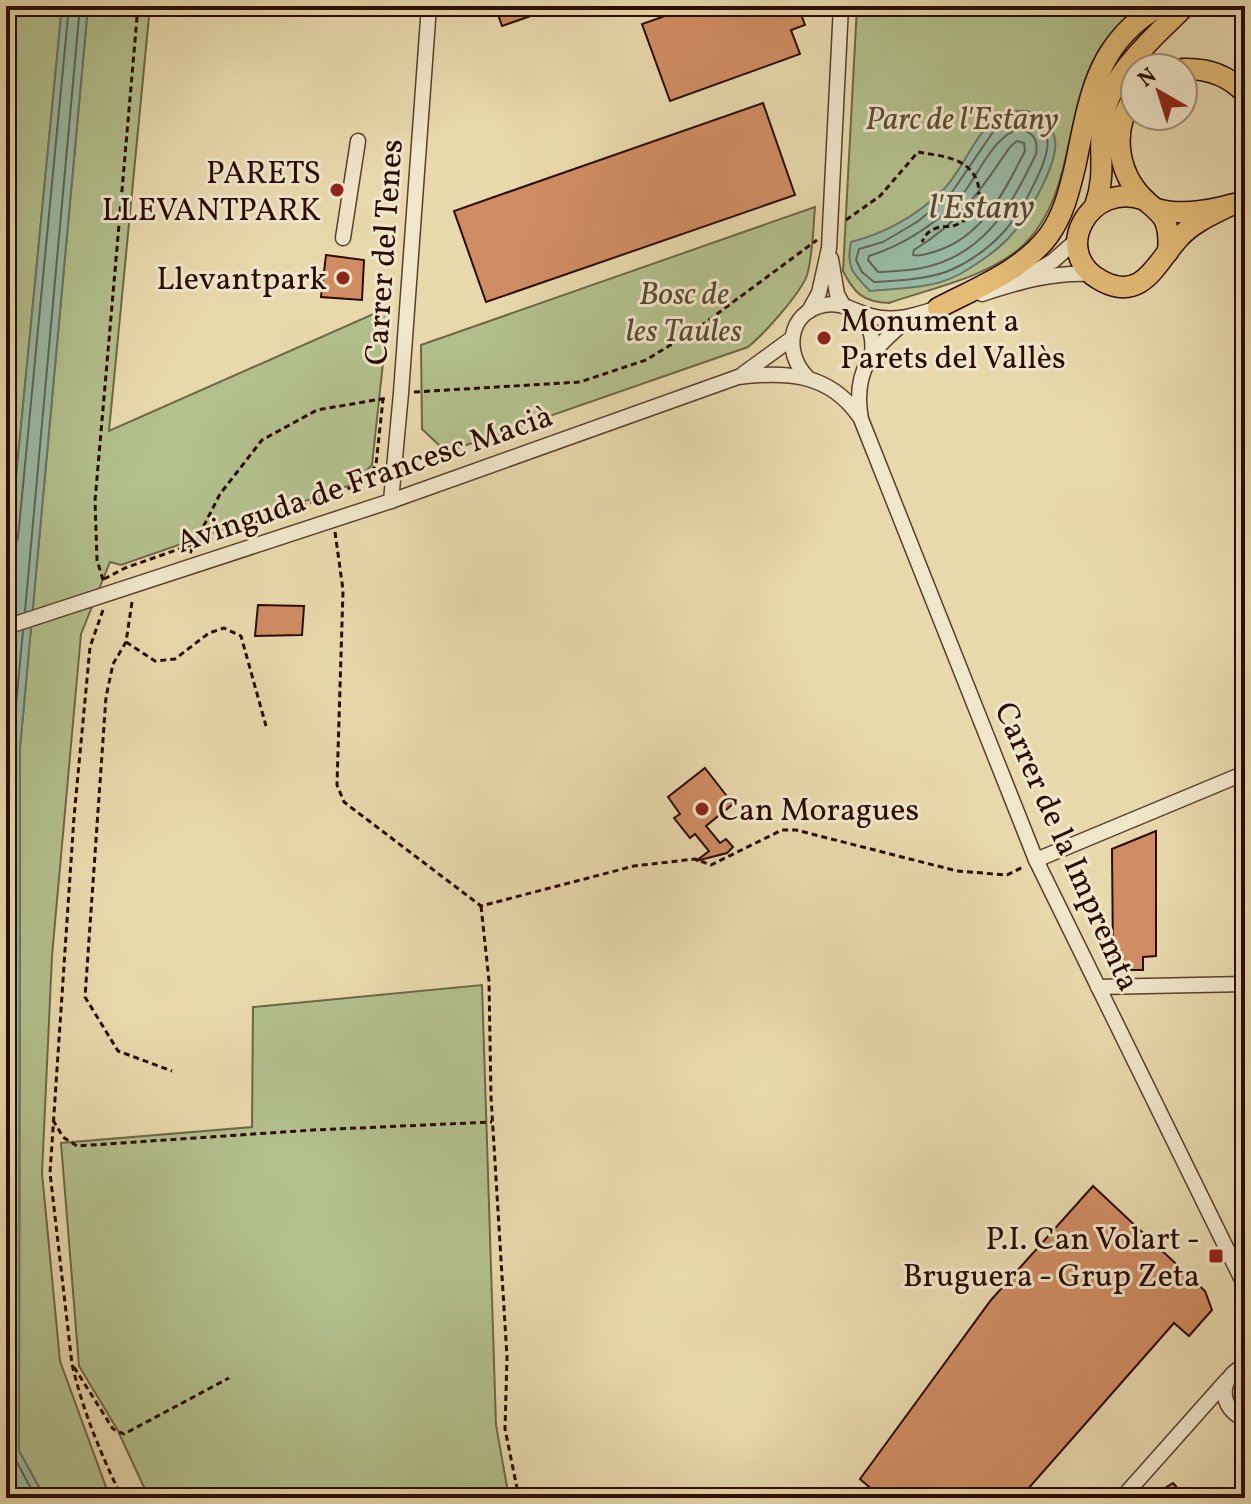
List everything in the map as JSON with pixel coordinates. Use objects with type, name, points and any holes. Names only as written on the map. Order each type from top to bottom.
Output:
[{"type":"highway","points":[[938,308],[1013,267],[1033,252],[1050,233],[1069,192],[1087,107],[1101,65],[1111,48],[1134,22],[1160,6]]},
{"type":"highway","points":[[1185,6],[1122,71],[1110,94],[1102,128],[1103,175],[1095,206],[1083,220],[1078,239],[1083,263],[1091,274],[1103,282],[1119,286],[1134,284],[1149,277],[1180,237],[1195,225],[1238,203]]},
{"type":"highway","points":[[1199,71],[1216,73],[1232,81],[1245,93]]},
{"type":"highway","points":[[1121,132],[1120,152],[1130,180],[1168,229],[1168,252]]},
{"type":"highway","points":[[1095,206],[1116,197],[1129,196],[1151,205],[1189,212],[1238,203]]},
{"type":"street","name":"Carrer del Tenes","points":[[391,501],[429,6]]},
{"type":"street","points":[[807,377],[794,361],[791,339],[794,328],[819,293],[829,248],[841,6]]},
{"type":"street","points":[[343,238],[358,141]]},
{"type":"street","points":[[1016,283],[1053,261],[1078,239]]},
{"type":"street","points":[[829,248],[832,274],[843,305]]},
{"type":"street","points":[[861,419],[857,389],[863,371],[885,339],[910,318],[1016,283],[1065,273],[1091,274]]},
{"type":"street","points":[[809,311],[826,304],[843,305],[875,317],[910,318]]},
{"type":"street","points":[[857,312],[869,327],[872,354]]},
{"type":"street","points":[[738,377],[791,339]]},
{"type":"street","points":[[827,385],[848,382],[863,371]]},
{"type":"street","points":[[738,377],[765,374],[807,377],[827,385],[849,401],[861,419]]},
{"type":"street","name":"Avinguda de Francesc Macià","points":[[6,627],[99,592],[135,586],[391,501],[738,377]]},
{"type":"street","name":"Carrer de la Impremta","points":[[861,419],[1036,860],[1245,1286]]},
{"type":"street","points":[[1036,860],[1245,773]]},
{"type":"street","points":[[1098,987],[1245,984]]},
{"type":"street","points":[[1245,1357],[1224,1397],[1232,1412],[1245,1419]]},
{"type":"street","points":[[1122,1498],[1235,1373]]},
{"type":"path","points":[[122,1498],[96,1445],[72,1364],[50,1173],[74,817],[90,647],[103,579],[97,560],[95,501],[138,6]]},
{"type":"path","points":[[181,571],[220,494],[262,440],[317,410],[401,393],[580,382],[646,360],[698,328],[880,196],[918,152],[964,163],[973,172],[978,184],[976,207],[966,219],[958,224],[933,229],[922,242]]},
{"type":"path","points":[[99,592],[103,579],[125,568],[344,491],[366,479],[376,465],[383,399]]},
{"type":"path","points":[[333,520],[343,590],[337,785],[344,802],[481,906],[489,981],[492,1122],[507,1357],[505,1429],[519,1498]]},
{"type":"path","points":[[135,586],[126,642],[113,664],[106,697],[85,997],[118,1051],[172,1071]]},
{"type":"path","points":[[126,642],[155,661],[175,659],[209,633],[224,628],[241,636],[266,726]]},
{"type":"path","points":[[481,906],[634,866],[695,859],[711,865],[782,830],[796,830],[957,871],[1007,875],[1036,860]]},
{"type":"path","points":[[53,1120],[63,1137],[77,1146],[492,1122]]},
{"type":"path","points":[[72,1364],[113,1429],[124,1434],[229,1378]]},
{"type":"green space","points":[[6,6],[62,6],[6,580]]},
{"type":"green space","points":[[88,6],[150,6],[109,431],[389,307],[372,465],[351,485],[121,565],[110,562],[81,634],[52,956],[42,1173],[60,1361],[110,1498],[45,1498],[19,1451],[20,748]]},
{"type":"green space","name":"Parc de l'Estany","points":[[857,6],[1145,6],[1112,33],[1097,53],[1078,103],[1060,181],[1037,229],[1019,249],[990,268],[889,303],[872,301],[860,295],[843,271]]},
{"type":"green space","name":"Bosc de les Taules","points":[[815,207],[807,275],[781,313],[748,347],[455,449],[440,446],[422,429],[421,345]]},
{"type":"green space","points":[[482,985],[496,1425],[509,1498],[149,1498],[117,1429],[79,1366],[61,1143],[252,1127],[253,1007]]},
{"type":"water","points":[[62,6],[88,6],[20,748],[19,1451],[45,1498],[17,1498],[6,1479],[6,580]]},
{"type":"water","name":"l'Estany","points":[[1027,111],[1048,125],[1055,140],[1055,150],[1041,188],[1013,233],[988,256],[950,279],[916,287],[870,291],[852,269],[849,258],[851,242],[888,228],[922,208],[950,182],[993,121],[1008,112]]},
{"type":"building","points":[[495,6],[553,6],[554,8],[502,26]]},
{"type":"building","points":[[693,6],[798,6],[805,25],[791,30],[800,54],[670,101],[642,24]]},
{"type":"building","points":[[763,103],[795,195],[486,302],[454,211]]},
{"type":"building","name":"Llevantpark","points":[[326,255],[364,260],[362,300],[321,297]]},
{"type":"building","points":[[258,605],[304,606],[302,635],[255,636]]},
{"type":"building","name":"Can Moragues","points":[[705,768],[733,804],[706,826],[720,843],[726,839],[733,847],[727,853],[696,861],[709,851],[695,834],[690,838],[674,818],[680,814],[668,797]]},
{"type":"building","points":[[1156,831],[1156,956],[1143,957],[1143,970],[1125,970],[1123,958],[1113,958],[1112,849]]},
{"type":"building","points":[[1093,1186],[1205,1291],[1212,1310],[1189,1336],[1174,1323],[1020,1498],[882,1498],[860,1479],[991,1300]]},
{"type":"building","points":[[1173,1483],[1186,1498],[1149,1498]]},
{"type":"place","name":"PARETS LLEVANTPARK","points":[[337,190]]},
{"type":"place","name":"Llevantpark","points":[[343,278]]},
{"type":"place","name":"Monument a Parets del Vallès","points":[[824,338]]},
{"type":"place","name":"Can Moragues","points":[[702,809]]},
{"type":"place","name":"P.I. Can Volart - Bruguera - Grup Zeta","points":[[1216,1256]]}]
